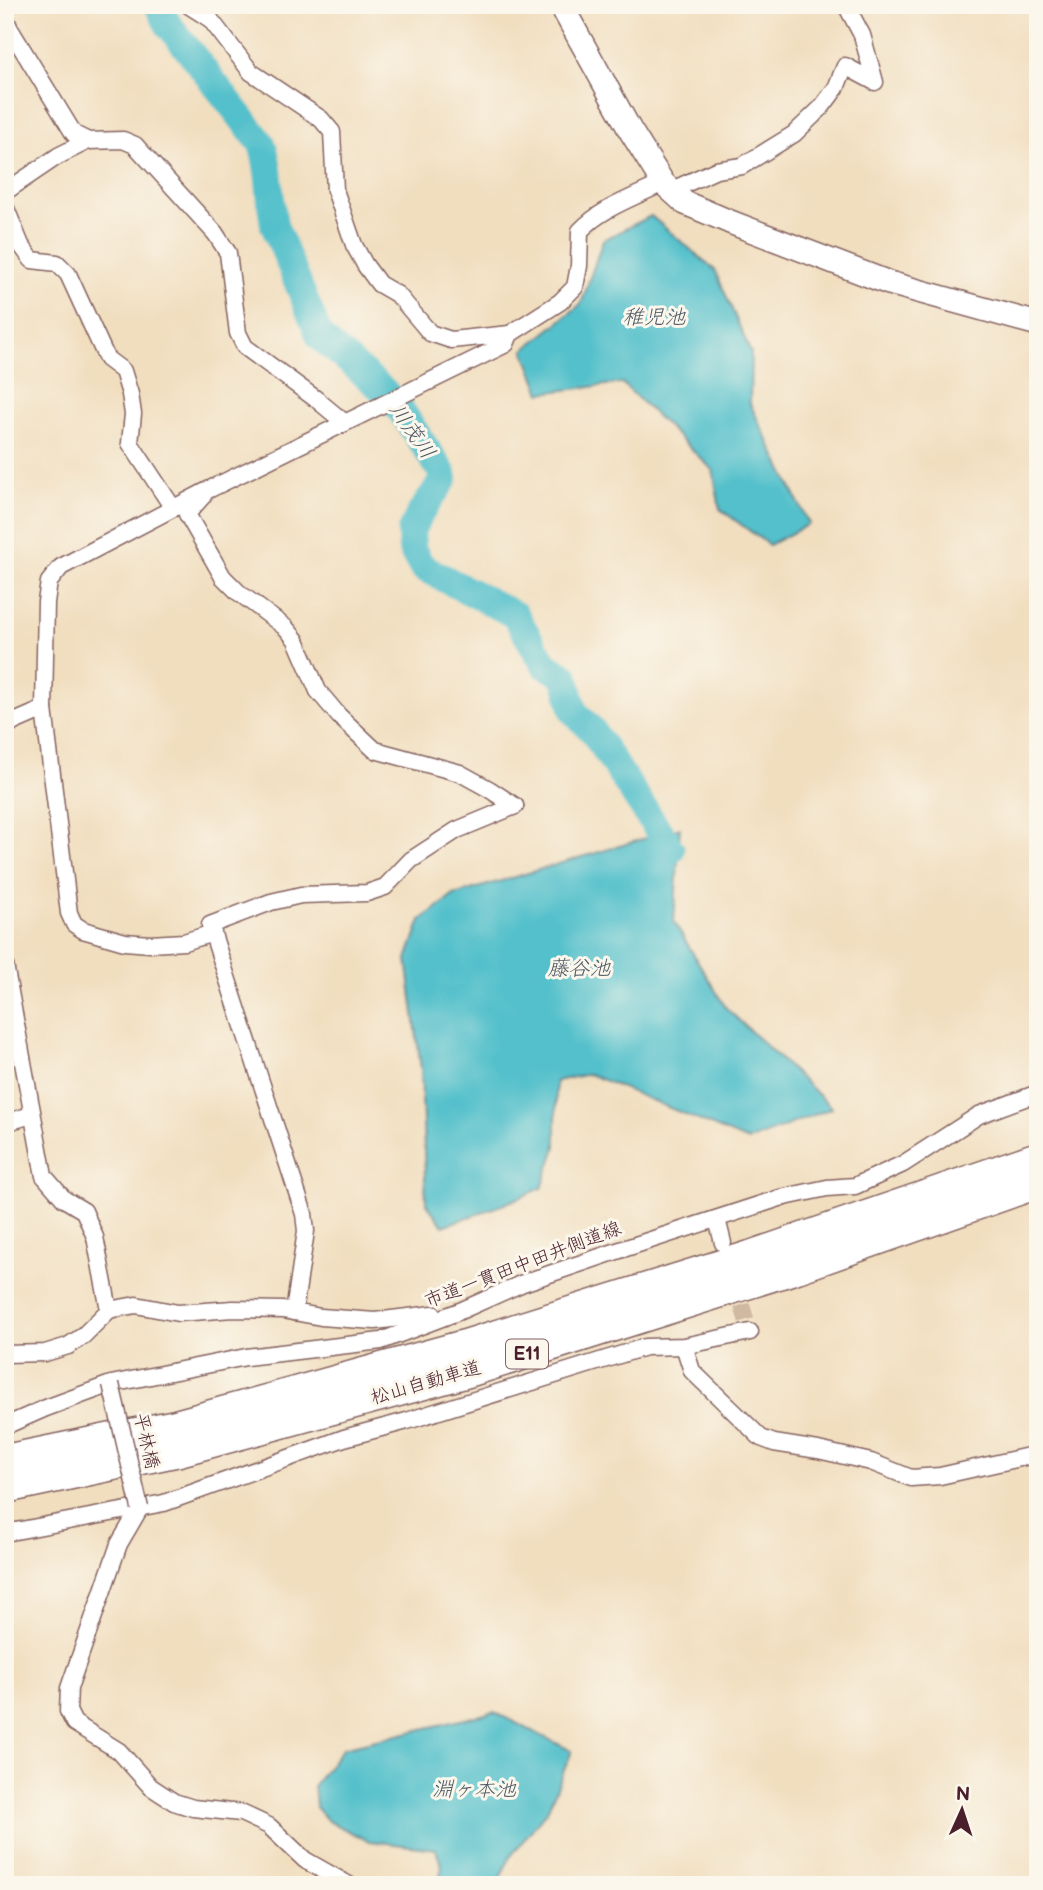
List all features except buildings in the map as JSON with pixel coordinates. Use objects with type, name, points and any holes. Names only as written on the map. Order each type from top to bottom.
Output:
[{"type":"highway","points":[[750,1256],[1038,1137]]},
{"type":"highway","name":"松山自動車道","points":[[5,1460],[176,1424],[438,1353],[750,1256],[1038,1157]]},
{"type":"highway","name":"松山自動車道","points":[[5,1488],[178,1451],[468,1373],[797,1268],[1038,1183]]},
{"type":"highway","points":[[797,1268],[1038,1194]]},
{"type":"street","points":[[188,5],[210,19],[251,72],[321,119],[331,132],[335,190],[354,244],[365,265],[379,284],[398,295],[430,333],[451,340],[510,334],[560,302],[575,287],[579,266],[580,231],[588,221],[603,212],[666,187],[716,170],[742,166],[794,134],[821,108],[836,88],[845,66],[875,82],[862,35],[846,5]]},
{"type":"street","points":[[561,5],[630,130],[666,187],[685,203],[889,283],[1038,324]]},
{"type":"street","points":[[5,17],[74,134],[88,141]]},
{"type":"street","points":[[5,192],[58,156],[88,141],[123,140],[135,145],[215,233],[228,253],[238,333],[245,347],[345,423]]},
{"type":"street","points":[[5,206],[20,245],[32,260],[57,263],[68,274],[107,359],[123,371],[133,414],[130,443],[173,508]]},
{"type":"street","points":[[213,933],[184,942],[138,943],[125,942],[74,925],[69,912],[44,709],[46,602],[49,582],[61,567],[210,489],[506,344],[510,334]]},
{"type":"street","points":[[210,489],[187,514],[223,577],[238,592],[286,628],[296,640],[318,691],[339,716],[375,750],[460,774],[515,806],[457,830],[411,860],[385,887],[367,893],[301,895],[271,902],[210,925],[304,1214],[306,1231],[294,1312]]},
{"type":"street","points":[[5,726],[44,709]]},
{"type":"street","points":[[5,965],[44,1176],[64,1199],[83,1211],[89,1223],[109,1310]]},
{"type":"street","name":"市道一貫田中田井側道線","points":[[5,1426],[111,1384],[246,1357],[380,1340],[460,1311],[523,1283],[780,1198],[827,1188],[855,1186],[903,1164],[979,1115],[1038,1093]]},
{"type":"street","points":[[5,1123],[31,1115]]},
{"type":"street","points":[[717,1219],[723,1243]]},
{"type":"street","points":[[5,1354],[45,1353],[68,1346],[83,1336],[109,1310],[136,1305],[178,1313],[233,1309],[283,1310],[321,1317],[375,1321],[460,1311]]},
{"type":"street","points":[[5,1533],[164,1503],[344,1438],[645,1347],[684,1346],[750,1332]]},
{"type":"street","points":[[684,1346],[692,1371],[761,1438],[774,1443],[871,1462],[911,1478],[940,1476],[1038,1454]]},
{"type":"street","name":"平林橋","points":[[111,1384],[140,1508]]},
{"type":"street","points":[[140,1508],[119,1544],[69,1688],[68,1711],[74,1723],[119,1751],[151,1787],[174,1802],[193,1808],[241,1813],[269,1826],[305,1860],[349,1885]]},
{"type":"water","name":"稚児池","points":[[651,216],[715,270],[751,353],[750,404],[809,524],[769,545],[720,509],[713,470],[622,383],[541,393],[524,350],[581,304],[603,240]]},
{"type":"water","name":"藤谷池","points":[[680,828],[674,922],[726,1008],[832,1108],[748,1141],[589,1074],[556,1081],[556,1147],[542,1188],[443,1226],[426,1203],[421,1069],[407,959],[421,920],[454,895]]},
{"type":"water","name":"淵ヶ本池","points":[[494,1712],[572,1751],[548,1809],[508,1860],[498,1885],[438,1885],[442,1866],[436,1849],[369,1841],[328,1821],[316,1807],[314,1785],[343,1748]]},
{"type":"waterway","name":"川茂川","points":[[158,5],[168,24],[262,144],[274,225],[320,337],[383,390],[402,412],[443,474],[444,479],[411,531],[412,549],[422,567],[515,615],[545,665],[565,676],[574,712],[592,730],[671,850]]},
{"type":"tunnel","points":[[735,1282],[750,1332]]}]
